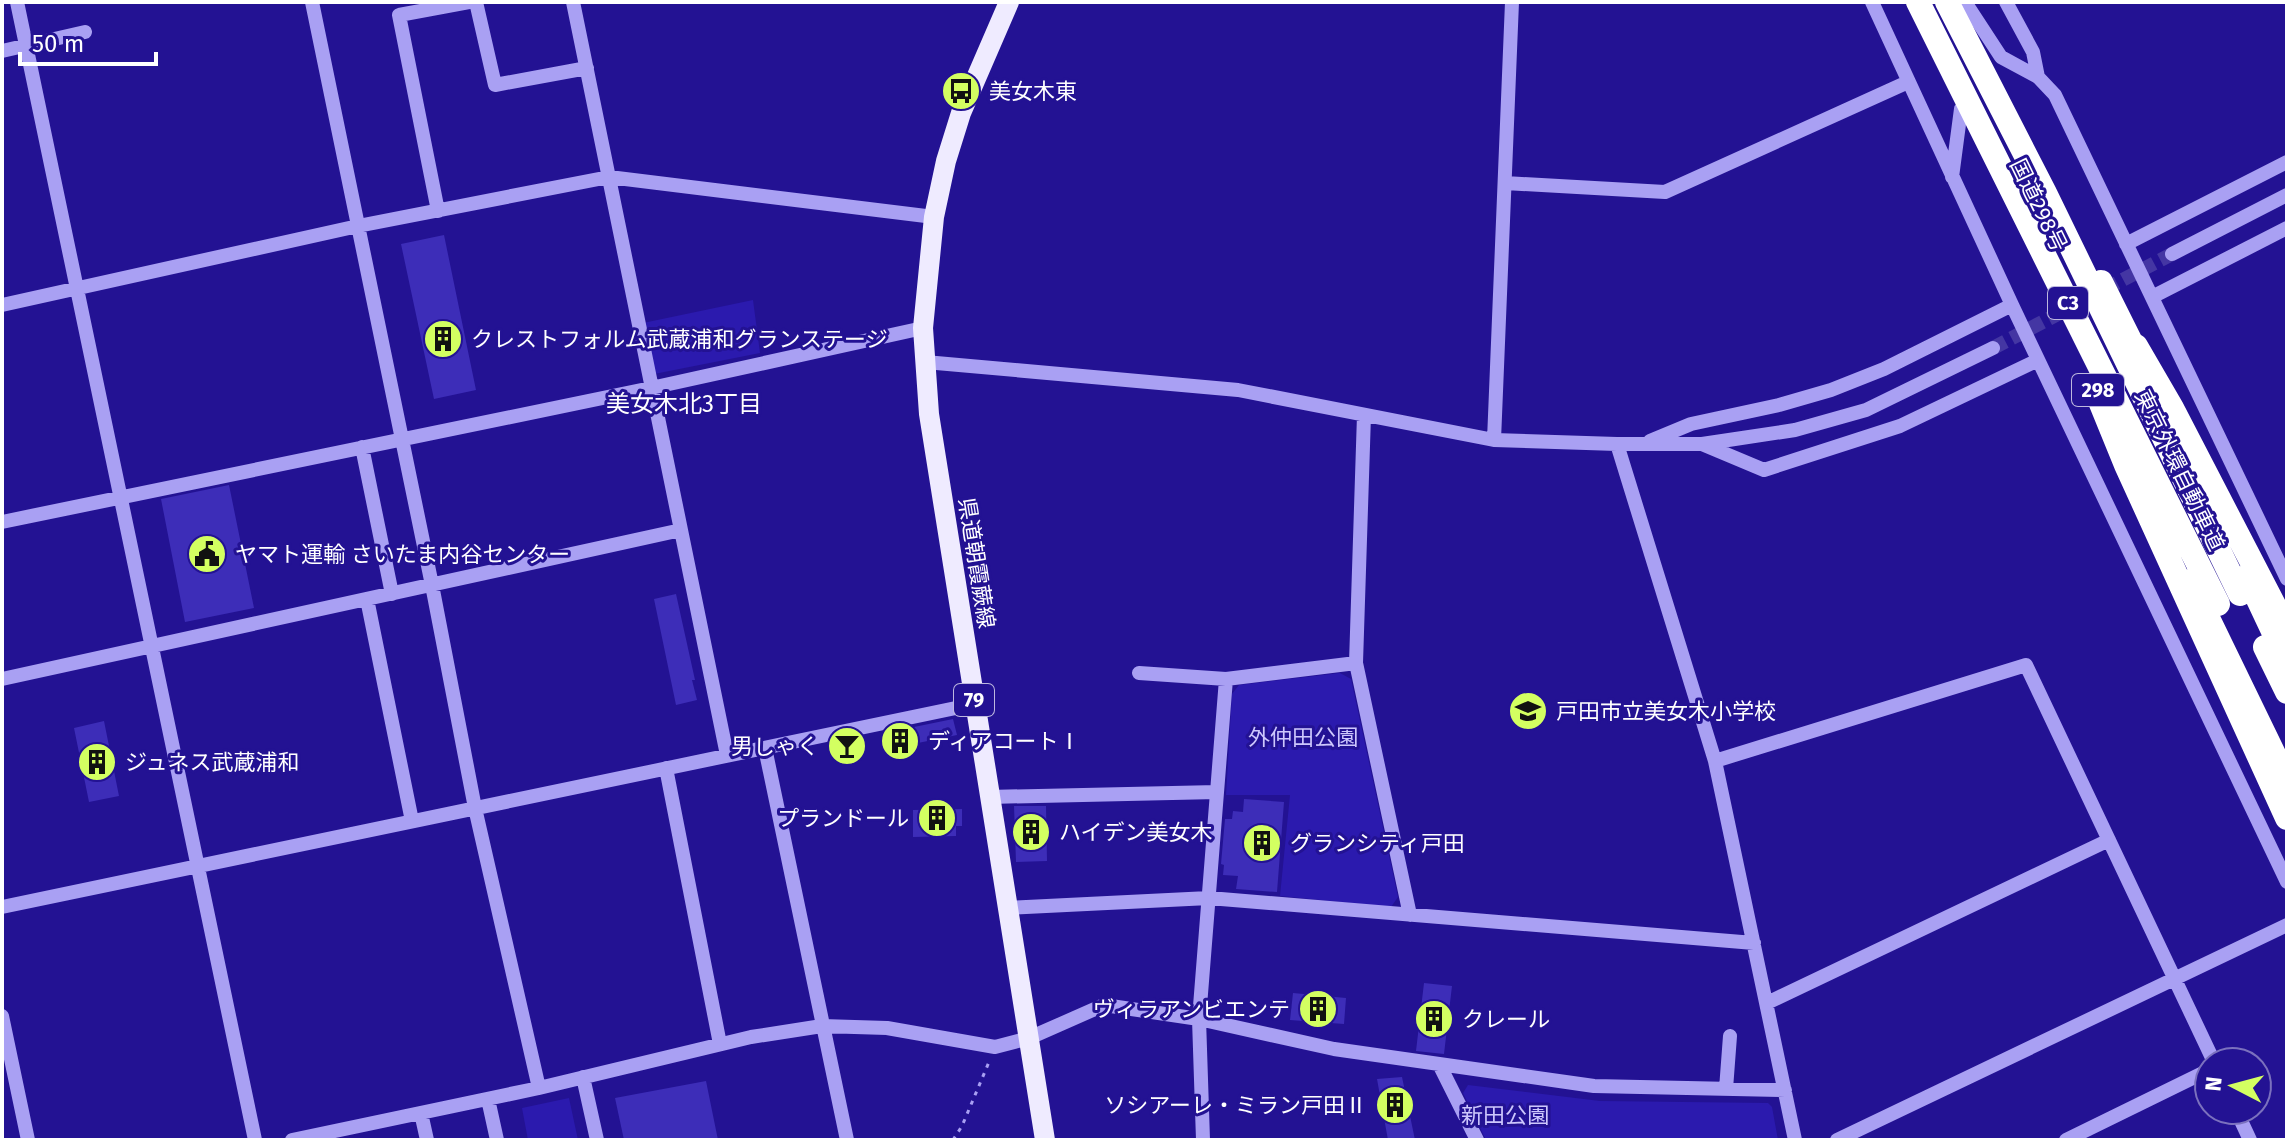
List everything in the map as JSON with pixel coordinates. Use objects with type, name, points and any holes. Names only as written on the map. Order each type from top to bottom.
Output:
[{"type":"highway","name":"国道298号","points":[[1905,2],[2042,270],[2287,781]]},
{"type":"highway","name":"東京外環自動車道","points":[[1918,2],[2287,747]]},
{"type":"highway","name":"東京外環自動車道","points":[[1947,2],[2045,193],[2287,692]]},
{"type":"highway","name":"国道298号","points":[[1962,2],[2287,661]]},
{"type":"highway","points":[[2045,193],[2172,408],[2287,630]]},
{"type":"highway","points":[[2020,205],[2126,465],[2287,818]]},
{"type":"main road","name":"県道朝霞蕨線","points":[[1009,2],[961,113],[946,161],[934,217],[923,328],[929,414],[1045,1140]]},
{"type":"street","points":[[17,2],[255,1140]]},
{"type":"street","points":[[312,2],[475,808],[539,1088]]},
{"type":"street","points":[[438,211],[399,15],[469,2]]},
{"type":"street","points":[[476,2],[495,85],[587,68]]},
{"type":"street","points":[[573,2],[727,755]]},
{"type":"street","points":[[1494,440],[1512,2]]},
{"type":"street","points":[[1872,2],[1952,178],[2287,882]]},
{"type":"street","points":[[1962,2],[2001,57],[2038,77],[2055,95],[2287,579]]},
{"type":"street","points":[[2006,2],[2033,52],[2038,77]]},
{"type":"street","points":[[2,51],[85,32]]},
{"type":"street","points":[[1505,183],[1665,192],[1908,82]]},
{"type":"street","points":[[1952,178],[1961,109]]},
{"type":"street","points":[[2126,244],[2287,162]]},
{"type":"street","points":[[2,305],[358,226],[609,177],[934,217]]},
{"type":"street","points":[[2172,254],[2287,195]]},
{"type":"street","points":[[2152,297],[2287,228]]},
{"type":"street","points":[[1643,444],[1691,424],[1831,390],[1884,369],[2012,305]]},
{"type":"street","points":[[2,522],[651,388],[923,328]]},
{"type":"street","points":[[925,362],[1238,390],[1494,440],[1702,444],[1795,430],[1866,410],[1993,348]]},
{"type":"street","points":[[1702,444],[1764,470],[1900,426],[2038,360]]},
{"type":"street","points":[[1364,415],[1356,663],[1410,915]]},
{"type":"street","points":[[1617,444],[1715,761],[1795,1140]]},
{"type":"street","points":[[362,447],[392,594]]},
{"type":"street","points":[[2,679],[681,530]]},
{"type":"street","points":[[367,599],[412,821]]},
{"type":"street","points":[[1139,673],[1226,679],[1356,663]]},
{"type":"street","points":[[1715,761],[2026,665],[2207,1046]]},
{"type":"street","points":[[1203,1140],[1199,1019],[1226,679]]},
{"type":"street","points":[[2,907],[975,704]]},
{"type":"street","points":[[765,748],[847,1140]]},
{"type":"street","points":[[666,768],[720,1044]]},
{"type":"street","points":[[989,797],[1217,792]]},
{"type":"street","points":[[1767,1003],[2109,840]]},
{"type":"street","points":[[1008,908],[1209,898],[1754,943]]},
{"type":"street","points":[[1837,1140],[2287,925]]},
{"type":"street","points":[[292,1140],[354,1134],[421,1113],[720,1044],[822,1026],[887,1028],[995,1047],[1029,1038],[1104,1005],[1199,1019],[1334,1049],[1594,1086],[1785,1090]]},
{"type":"street","points":[[2,1016],[28,1140]]},
{"type":"street","points":[[1726,1089],[1730,1036]]},
{"type":"street","points":[[1439,1064],[1477,1140]]},
{"type":"street","points":[[583,1077],[597,1140]]},
{"type":"street","points":[[2066,1140],[2193,1078]]},
{"type":"street","points":[[488,1099],[497,1140]]},
{"type":"street","points":[[421,1113],[427,1140]]},
{"type":"path","points":[[953,1140],[962,1126],[995,1047]]},
{"type":"green space","points":[[753,300],[760,353],[654,374],[643,323]]},
{"type":"green space","name":"外仲田公園","points":[[1340,673],[1351,679],[1398,897],[1391,907],[1280,896],[1290,795],[1226,795],[1232,694],[1239,685]]},
{"type":"green space","name":"新田公園","points":[[1468,1085],[1600,1101],[1768,1103],[1772,1107],[1778,1140],[1486,1140],[1463,1093]]},
{"type":"green space","points":[[569,1098],[578,1140],[528,1140],[522,1108]]},
{"type":"building","name":"クレストフォルム武蔵浦和グランステージ","points":[[444,235],[476,390],[434,399],[401,244]]},
{"type":"building","name":"ヤマト運輸 さいたま内谷センター","points":[[229,485],[254,608],[185,622],[161,499]]},
{"type":"building","points":[[676,594],[697,700],[676,705],[654,599]]},
{"type":"building","points":[[953,719],[957,735],[913,744],[915,749],[890,754],[885,733]]},
{"type":"building","name":"ジュネス武蔵浦和","points":[[104,721],[119,796],[89,802],[74,728]]},
{"type":"building","name":"グランシティ戸田","points":[[1244,799],[1284,802],[1277,892],[1236,889],[1238,876],[1223,875],[1225,819],[1232,819],[1233,811],[1243,812]]},
{"type":"building","name":"ハイデン美女木","points":[[1014,806],[1046,806],[1047,861],[1016,862]]},
{"type":"building","name":"プランドール","points":[[962,809],[962,826],[956,826],[956,836],[913,837],[913,810]]},
{"type":"building","name":"クレール","points":[[1424,983],[1452,986],[1444,1054],[1416,1051]]},
{"type":"building","name":"ヴィラアンビエンテ","points":[[1293,993],[1346,998],[1344,1024],[1290,1020]]},
{"type":"building","name":"ソシアーレ・ミラン戸田Ⅱ","points":[[1402,1077],[1415,1140],[1388,1140],[1377,1079]]},
{"type":"building","points":[[706,1081],[718,1140],[624,1140],[615,1098]]},
{"type":"tunnel","points":[[1993,348],[2172,254]]},
{"type":"place","name":"美女木東","points":[[961,91]]},
{"type":"place","name":"クレストフォルム武蔵浦和グランステージ","points":[[443,339]]},
{"type":"place","name":"ヤマト運輸 さいたま内谷センター","points":[[207,554]]},
{"type":"place","name":"戸田市立美女木小学校","points":[[1528,711]]},
{"type":"place","name":"ディアコートⅠ","points":[[900,741]]},
{"type":"place","name":"男しゃく","points":[[847,746]]},
{"type":"place","name":"ジュネス武蔵浦和","points":[[97,762]]},
{"type":"place","name":"プランドール","points":[[937,818]]},
{"type":"place","name":"ハイデン美女木","points":[[1031,832]]},
{"type":"place","name":"グランシティ戸田","points":[[1262,843]]},
{"type":"place","name":"ヴィラアンビエンテ","points":[[1318,1009]]},
{"type":"place","name":"クレール","points":[[1434,1019]]},
{"type":"place","name":"ソシアーレ・ミラン戸田Ⅱ","points":[[1395,1105]]},
{"type":"district","name":"美女木北3丁目","points":[[684,404]]}]
